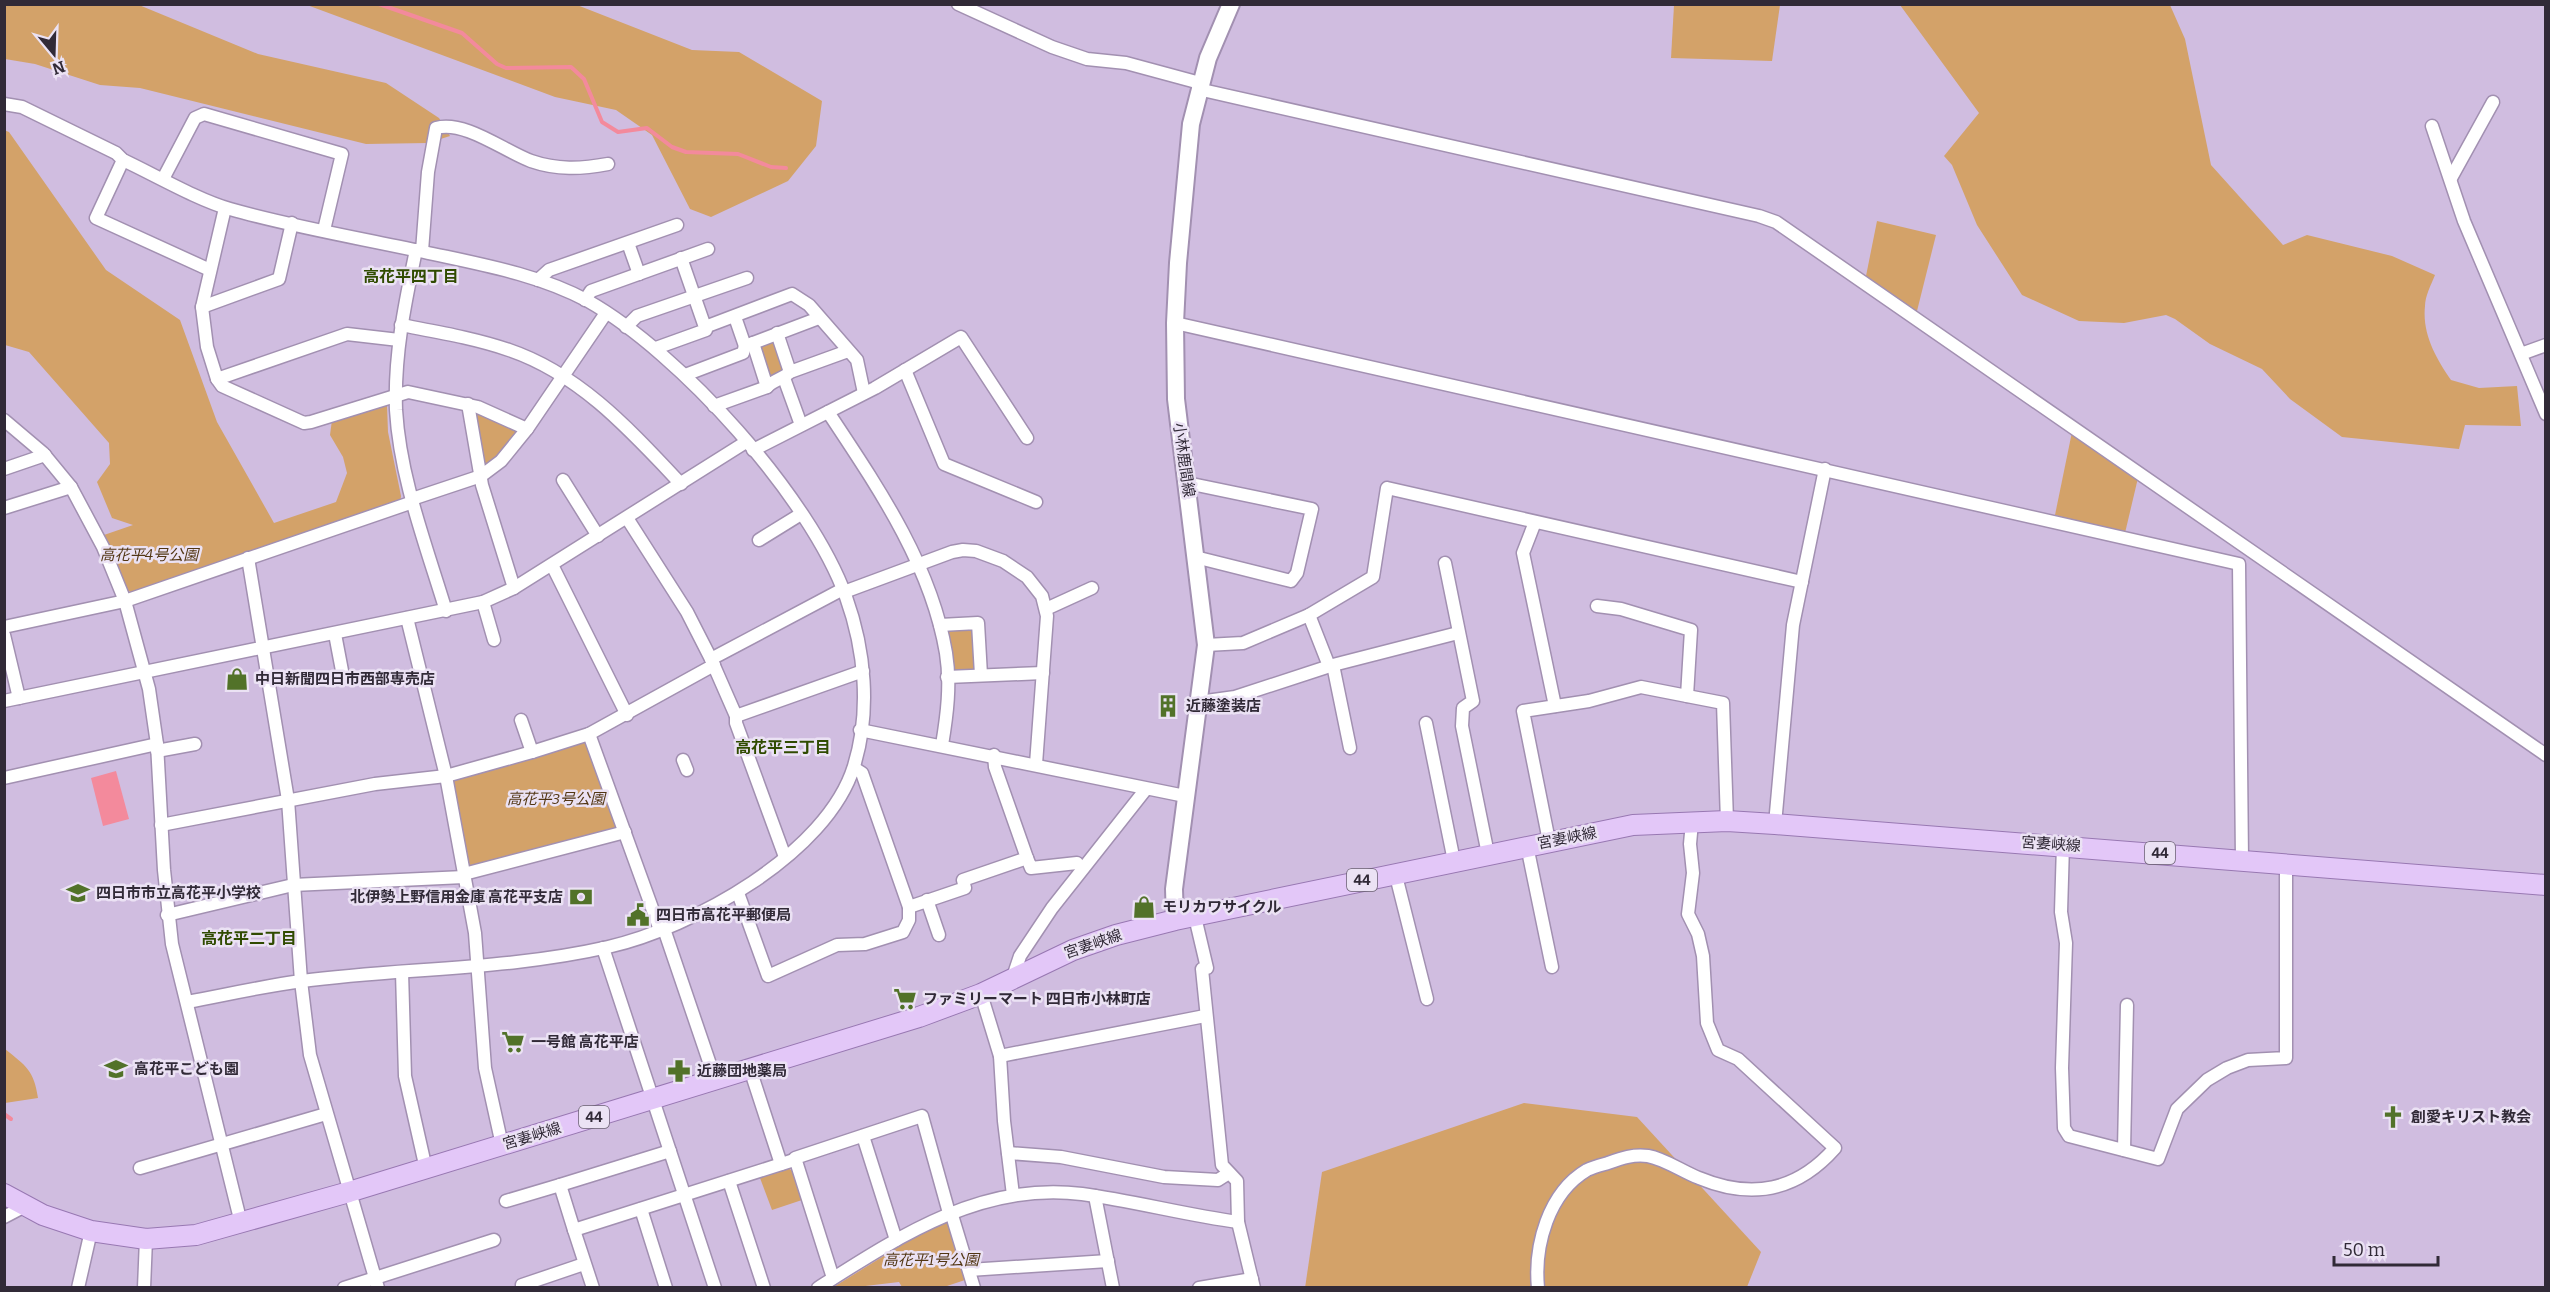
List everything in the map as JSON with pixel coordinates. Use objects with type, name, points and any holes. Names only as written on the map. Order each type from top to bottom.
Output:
[{"type":"main road","name":"小林鹿間線","points":[[1185,918],[1174,889],[1206,645],[1176,399],[1175,323],[1185,175],[1191,124],[1199,86],[1231,4]]},
{"type":"main road","name":"宮妻峡線","points":[[4,1194],[43,1215],[91,1231],[146,1239],[196,1235],[349,1192],[919,1017],[981,994],[1072,950],[1116,935],[1395,872],[1633,825],[1727,821],[1775,824],[2546,885]]},
{"type":"street","points":[[958,4],[1052,47],[1088,59],[1126,63],[1199,86],[1749,213],[1776,222],[2546,755]]},
{"type":"street","points":[[2451,178],[2493,102]]},
{"type":"street","points":[[4,104],[22,107],[116,153],[123,160],[225,208],[478,263],[538,280],[585,300],[606,313],[656,348],[685,375],[772,472],[828,559],[844,591],[858,636],[863,671],[860,730],[854,768],[822,820],[785,858],[738,893],[662,929],[603,948],[530,962],[301,981],[187,1002]]},
{"type":"street","points":[[163,179],[195,118],[204,114],[342,154],[324,230]]},
{"type":"street","points":[[446,611],[401,453],[396,394],[401,326],[419,251],[428,172],[436,128],[447,126],[478,136],[502,145],[526,159],[547,166],[578,169],[608,164]]},
{"type":"street","points":[[2432,126],[2464,221],[2546,414]]},
{"type":"street","points":[[123,160],[96,218],[210,270]]},
{"type":"street","points":[[225,208],[202,307],[207,347],[217,379],[222,386],[304,423],[312,423],[408,392],[468,404],[502,416],[526,429]]},
{"type":"street","points":[[202,307],[279,279],[292,223]]},
{"type":"street","points":[[538,280],[549,270],[677,225]]},
{"type":"street","points":[[628,243],[639,274]]},
{"type":"street","points":[[585,300],[591,291],[708,249]]},
{"type":"street","points":[[656,348],[706,330],[681,258]]},
{"type":"street","points":[[626,327],[637,316],[747,278]]},
{"type":"street","points":[[705,327],[735,317],[736,313],[792,294],[809,305],[857,360],[864,393]]},
{"type":"street","points":[[4,627],[124,601],[481,476],[501,461],[526,429],[606,313]]},
{"type":"street","points":[[735,317],[768,387]]},
{"type":"street","points":[[685,375],[743,353],[749,345],[777,333],[819,318]]},
{"type":"street","points":[[1175,323],[2239,564]]},
{"type":"street","points":[[401,326],[462,337],[510,350],[563,376],[617,416],[681,484]]},
{"type":"street","points":[[777,333],[801,425]]},
{"type":"street","points":[[217,379],[347,334],[399,340]]},
{"type":"street","points":[[4,701],[483,603],[514,588],[681,484],[749,446],[828,412],[961,337],[1027,438]]},
{"type":"street","points":[[2521,354],[2546,345]]},
{"type":"street","points":[[714,406],[768,387],[770,383],[787,375],[848,351]]},
{"type":"street","points":[[904,370],[944,464],[1036,502]]},
{"type":"street","points":[[468,404],[481,476],[514,588]]},
{"type":"street","points":[[828,412],[919,563],[940,625],[946,655],[948,708],[942,745]]},
{"type":"street","points":[[4,420],[45,455],[71,487],[103,547],[124,601],[145,673],[157,747],[168,915],[241,1223]]},
{"type":"street","points":[[4,470],[45,455]]},
{"type":"street","points":[[1775,824],[1793,625],[1825,469]]},
{"type":"street","points":[[563,480],[598,536]]},
{"type":"street","points":[[1187,483],[1312,509],[1298,573],[1291,581],[1195,557]]},
{"type":"street","points":[[4,508],[71,487]]},
{"type":"street","points":[[1206,645],[1243,643],[1309,615],[1372,577],[1387,488],[1802,582]]},
{"type":"street","points":[[759,540],[801,514]]},
{"type":"street","points":[[627,518],[687,612],[713,662],[736,716],[736,723],[785,858]]},
{"type":"street","points":[[1535,522],[1523,553],[1555,706]]},
{"type":"street","points":[[2239,542],[2242,860]]},
{"type":"street","points":[[161,825],[265,807],[288,800],[375,783],[446,776],[589,734],[627,715],[713,662],[844,591],[919,563],[963,550],[986,554],[1004,561],[1027,577],[1038,590],[1046,609],[1036,764]]},
{"type":"street","points":[[248,558],[288,800],[292,885],[309,1055],[376,1283]]},
{"type":"street","points":[[1444,563],[1473,701],[1463,708],[1462,726],[1488,854]]},
{"type":"street","points":[[552,565],[627,715]]},
{"type":"street","points":[[1046,609],[1092,588]]},
{"type":"street","points":[[483,603],[494,640]]},
{"type":"street","points":[[1597,606],[1622,609],[1690,630],[1687,696]]},
{"type":"street","points":[[1309,615],[1331,666],[1350,748]]},
{"type":"street","points":[[407,618],[446,776],[479,965],[485,1068],[502,1145]]},
{"type":"street","points":[[940,625],[978,623],[981,675]]},
{"type":"street","points":[[1198,702],[1235,697],[1331,666],[1458,633]]},
{"type":"street","points":[[334,634],[343,676]]},
{"type":"street","points":[[4,635],[19,698]]},
{"type":"street","points":[[736,716],[863,671]]},
{"type":"street","points":[[947,677],[1043,674]]},
{"type":"street","points":[[1550,841],[1523,711],[1589,701],[1641,687],[1723,703],[1727,821]]},
{"type":"street","points":[[521,720],[532,752]]},
{"type":"street","points":[[1426,723],[1454,861]]},
{"type":"street","points":[[860,730],[993,755],[1185,796]]},
{"type":"street","points":[[589,734],[715,1079]]},
{"type":"street","points":[[4,778],[157,747],[195,744]]},
{"type":"street","points":[[993,755],[995,767],[1031,868],[1077,863]]},
{"type":"street","points":[[738,893],[768,976],[837,945],[865,944],[898,936],[908,924],[909,906],[862,773],[854,768]]},
{"type":"street","points":[[1013,977],[1020,956],[1052,908],[1146,789]]},
{"type":"street","points":[[1538,1287],[1539,1256],[1544,1225],[1559,1197],[1577,1177],[1588,1170],[1629,1155],[1650,1156],[1701,1179],[1733,1189],[1764,1191],[1805,1176],[1819,1166],[1835,1148],[1738,1059],[1718,1050],[1707,1023],[1701,945],[1688,914],[1693,873],[1690,844],[1692,822]]},
{"type":"street","points":[[168,915],[292,885],[464,876],[625,832]]},
{"type":"street","points":[[2063,845],[2061,912],[2066,943],[2062,1068],[2064,1128],[2068,1136],[2158,1159],[2177,1109],[2207,1080],[2227,1068],[2248,1060],[2286,1058],[2286,864]]},
{"type":"street","points":[[1527,846],[1552,967]]},
{"type":"street","points":[[909,906],[965,888],[963,880],[1027,858]]},
{"type":"street","points":[[1395,872],[1426,999]]},
{"type":"street","points":[[927,900],[939,935]]},
{"type":"street","points":[[1185,918],[1207,968],[1202,969],[1205,1016],[1222,1165],[1237,1181],[1238,1222],[1253,1283],[1199,1287]]},
{"type":"street","points":[[603,948],[715,1287]]},
{"type":"street","points":[[402,972],[405,1076],[426,1168]]},
{"type":"street","points":[[981,994],[1000,1056],[1013,1195]]},
{"type":"street","points":[[2124,1150],[2127,1005]]},
{"type":"street","points":[[1000,1056],[1205,1016]]},
{"type":"street","points":[[750,1068],[781,1164]]},
{"type":"street","points":[[140,1168],[326,1114]]},
{"type":"street","points":[[574,1230],[794,1160],[922,1116],[974,1287]]},
{"type":"street","points":[[863,1136],[896,1240]]},
{"type":"street","points":[[506,1201],[670,1151]]},
{"type":"street","points":[[1008,1153],[1060,1157],[1164,1177],[1218,1180],[1228,1173]]},
{"type":"street","points":[[794,1160],[833,1278]]},
{"type":"street","points":[[729,1181],[764,1287]]},
{"type":"street","points":[[560,1185],[593,1287]]},
{"type":"street","points":[[818,1287],[896,1240],[950,1212],[1013,1195],[1061,1192],[1095,1196],[1238,1222]]},
{"type":"street","points":[[1095,1196],[1113,1287]]},
{"type":"street","points":[[4,1217],[25,1206]]},
{"type":"street","points":[[641,1209],[666,1287]]},
{"type":"street","points":[[78,1287],[91,1231]]},
{"type":"street","points":[[144,1287],[146,1239]]},
{"type":"street","points":[[344,1287],[376,1283],[494,1240]]},
{"type":"street","points":[[969,1270],[1108,1261]]},
{"type":"street","points":[[522,1287],[522,1285],[584,1264]]},
{"type":"green space","points":[[5,5],[139,5],[258,54],[386,83],[439,118],[450,136],[428,143],[366,144],[140,88],[100,85],[35,64],[5,59]]},
{"type":"green space","points":[[307,5],[577,5],[692,50],[739,52],[822,101],[816,146],[788,181],[711,217],[690,209],[652,135],[616,110],[555,97]]},
{"type":"green space","points":[[1674,5],[1780,5],[1772,61],[1671,58]]},
{"type":"green space","points":[[1900,5],[2170,5],[2185,39],[2211,165],[2283,245],[2307,235],[2392,256],[2435,275],[2426,298],[2425,316],[2428,336],[2440,363],[2451,380],[2479,388],[2517,386],[2521,426],[2465,425],[2459,449],[2342,437],[2290,399],[2262,369],[2210,344],[2166,315],[2124,323],[2079,321],[2022,295],[1977,225],[1952,165],[1944,156],[1979,113]]},
{"type":"green space","name":"高花平4号公園","points":[[4,130],[9,132],[106,270],[180,320],[217,422],[274,523],[336,502],[347,473],[343,457],[330,435],[332,420],[383,402],[387,405],[388,432],[401,496],[400,503],[134,593],[128,591],[104,535],[133,525],[112,518],[97,482],[110,464],[109,443],[29,352],[5,345]]},
{"type":"green space","points":[[1877,221],[1936,235],[1916,315],[1865,281]]},
{"type":"green space","points":[[776,338],[788,371],[768,380],[756,345]]},
{"type":"green space","points":[[477,411],[516,427],[518,434],[489,466],[483,465],[473,416]]},
{"type":"green space","points":[[2072,432],[2138,478],[2125,533],[2055,515]]},
{"type":"green space","points":[[968,627],[974,632],[977,666],[972,671],[954,672],[945,634],[948,628]]},
{"type":"green space","name":"高花平3号公園","points":[[584,742],[588,744],[619,831],[468,871],[452,784],[454,780]]},
{"type":"green space","points":[[5,1049],[28,1069],[38,1098],[5,1103]]},
{"type":"green space","points":[[1524,1103],[1637,1117],[1761,1252],[1747,1287],[1305,1288],[1322,1172]]},
{"type":"green space","points":[[788,1168],[794,1172],[802,1200],[772,1210],[760,1178]]},
{"type":"green space","name":"高花平1号公園","points":[[945,1222],[950,1225],[965,1280],[944,1287],[902,1287],[899,1282],[832,1288],[903,1244]]},
{"type":"shaded area","points":[[116,771],[129,819],[103,826],[91,778]]},
{"type":"waterway","points":[[379,4],[462,33],[497,64],[506,68],[571,67],[584,79],[602,122],[618,132],[647,128],[672,147],[686,152],[738,154],[771,167],[786,168]]},
{"type":"waterway","points":[[4,1114],[11,1119]]},
{"type":"place","name":"中日新聞四日市西部専売店","points":[[237,679]]},
{"type":"place","name":"近藤塗装店","points":[[1168,706]]},
{"type":"place","name":"四日市市立高花平小学校","points":[[78,893]]},
{"type":"place","name":"北伊勢上野信用金庫 高花平支店","points":[[581,897]]},
{"type":"place","name":"モリカワサイクル","points":[[1144,907]]},
{"type":"place","name":"四日市高花平郵便局","points":[[638,915]]},
{"type":"place","name":"ファミリーマート 四日市小林町店","points":[[905,999]]},
{"type":"place","name":"一号館 高花平店","points":[[513,1042]]},
{"type":"place","name":"高花平こども園","points":[[116,1069]]},
{"type":"place","name":"近藤団地薬局","points":[[679,1071]]},
{"type":"place","name":"創愛キリスト教会","points":[[2393,1117]]},
{"type":"district","name":"高花平四丁目","points":[[411,276]]},
{"type":"district","name":"高花平三丁目","points":[[783,747]]},
{"type":"district","name":"高花平二丁目","points":[[249,938]]}]
